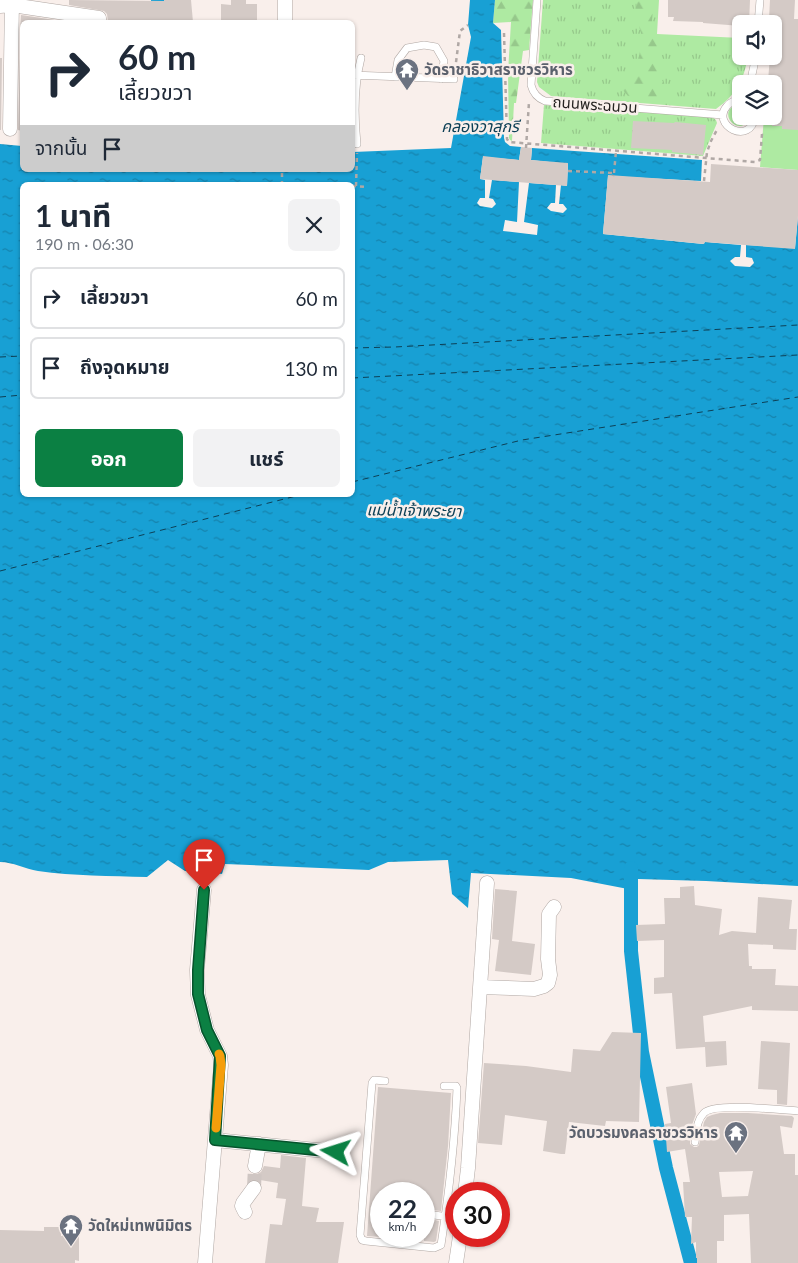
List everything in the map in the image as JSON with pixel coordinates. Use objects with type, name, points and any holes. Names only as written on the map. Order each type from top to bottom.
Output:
[{"type":"street","points":[[285,0],[285,20]]},
{"type":"street","points":[[10,129],[8,4],[99,18],[99,20]]},
{"type":"street","points":[[466,1182],[487,883]]},
{"type":"street","points":[[204,890],[198,994],[207,1030],[220,1056],[205,1263]]},
{"type":"street","points":[[480,987],[534,989],[544,986],[548,982],[550,975],[548,960],[549,914],[554,907]]},
{"type":"street","points":[[215,1140],[336,1152]]},
{"type":"street","points":[[255,1166],[259,1144]]},
{"type":"street","points":[[245,1212],[242,1208],[243,1203],[254,1188]]},
{"type":"street","points":[[456,1263],[458,1247]]},
{"type":"lane","name":"ถนนพระฉนวน","points":[[537,0],[531,85],[540,99],[724,118],[729,128],[739,132],[749,129],[751,125]]},
{"type":"lane","points":[[759,15],[760,0]]},
{"type":"lane","points":[[395,77],[398,60],[407,48],[424,45],[436,47],[444,61],[440,78]]},
{"type":"lane","points":[[357,144],[355,75],[361,58]]},
{"type":"lane","points":[[355,75],[454,79]]},
{"type":"lane","points":[[724,118],[725,109],[732,101]]},
{"type":"lane","points":[[386,1081],[374,1080],[372,1083],[361,1238],[366,1241],[436,1248],[441,1245],[445,1217],[435,1215]]},
{"type":"lane","points":[[444,1086],[456,1086],[457,1088],[452,1125],[448,1182]]},
{"type":"lane","points":[[696,1142],[698,1122],[709,1109],[724,1107],[798,1111]]},
{"type":"path","points":[[454,79],[460,30],[468,25]]},
{"type":"path","points":[[504,33],[507,139],[509,142],[526,146],[758,162],[760,160],[762,134],[759,125]]},
{"type":"path","points":[[526,146],[529,104],[534,92]]},
{"type":"path","points":[[704,181],[707,152],[724,118]]},
{"type":"path","points":[[355,172],[357,144]]},
{"type":"path","points":[[568,171],[614,175],[615,152]]},
{"type":"path","points":[[355,186],[366,187]]},
{"type":"green space","points":[[495,0],[533,0],[529,50],[523,51],[516,103],[514,103],[512,141],[509,138],[508,72],[511,22],[493,23]]},
{"type":"green space","points":[[543,0],[659,0],[657,34],[732,38],[732,65],[746,65],[743,75],[732,75],[732,94],[716,109],[551,96],[539,87],[537,82]]},
{"type":"green space","points":[[637,0],[654,0],[652,20],[654,38],[663,49],[654,59],[664,85],[660,97],[645,101],[628,96],[623,90],[635,76],[639,61],[641,33],[635,13]]},
{"type":"green space","points":[[544,105],[712,117],[717,123],[703,156],[541,143]]},
{"type":"green space","points":[[732,107],[732,123],[729,117],[728,112]]},
{"type":"green space","points":[[782,119],[798,120],[798,170],[760,167],[763,125],[782,125]]},
{"type":"water","points":[[470,0],[495,0],[493,23],[501,30],[504,138],[505,142],[510,146],[521,147],[519,160],[483,157],[480,179],[485,180],[485,198],[480,198],[477,203],[480,206],[492,208],[496,204],[493,199],[489,198],[492,180],[519,182],[517,222],[505,220],[503,231],[537,235],[538,225],[524,222],[529,183],[556,185],[555,203],[551,203],[547,208],[551,211],[563,213],[567,209],[563,204],[559,204],[561,185],[567,186],[568,164],[531,160],[532,148],[702,160],[701,181],[608,176],[603,234],[703,244],[705,242],[741,245],[740,257],[735,257],[730,261],[735,266],[750,267],[754,263],[752,258],[746,257],[746,245],[795,248],[798,216],[798,886],[638,879],[628,889],[571,878],[471,873],[468,908],[452,894],[448,860],[388,862],[369,870],[225,864],[222,874],[185,871],[168,860],[147,877],[52,873],[0,862],[0,144],[20,146],[20,172],[355,172],[355,152],[451,148],[471,37],[468,25]]},
{"type":"building","points":[[69,0],[191,0],[193,20],[108,20],[107,14],[104,11],[69,5]]},
{"type":"building","points":[[231,0],[246,0],[246,4],[257,4],[257,20],[221,20],[221,4],[231,5]]},
{"type":"building","points":[[668,0],[750,0],[749,15],[732,15],[732,25],[673,21],[674,17],[668,17]]},
{"type":"building","points":[[770,0],[795,0],[794,19],[798,19],[798,130],[782,129],[782,126],[772,126],[782,125],[782,75],[768,75],[769,65],[782,65],[782,15],[769,15]]},
{"type":"building","points":[[21,15],[55,20],[21,20]]},
{"type":"building","points":[[0,58],[2,58],[1,130],[0,130]]},
{"type":"building","points":[[20,58],[20,130],[18,130]]},
{"type":"building","points":[[633,121],[706,125],[703,155],[672,152],[672,150],[631,148]]},
{"type":"building","points":[[521,147],[532,148],[531,160],[568,163],[567,186],[480,179],[483,156],[519,160]]},
{"type":"building","points":[[711,164],[798,170],[798,216],[795,249],[705,242],[704,244],[603,234],[608,175],[710,182]]},
{"type":"building","points":[[694,886],[695,905],[722,909],[719,935],[732,931],[756,933],[758,897],[792,900],[789,929],[797,929],[796,950],[773,949],[773,945],[748,944],[749,966],[752,966],[752,969],[776,969],[775,985],[798,986],[798,1011],[752,1010],[752,1006],[703,1016],[705,1042],[726,1041],[727,1065],[706,1067],[705,1047],[676,1049],[672,993],[654,994],[654,978],[664,977],[664,940],[637,941],[636,925],[665,924],[664,898],[680,898],[680,887]]},
{"type":"building","points":[[495,889],[517,891],[512,941],[535,944],[531,975],[495,971],[499,940],[492,939]]},
{"type":"building","points":[[612,1032],[641,1033],[639,1122],[606,1121],[605,1126],[569,1122],[565,1154],[561,1154],[543,1151],[547,1121],[505,1115],[502,1145],[478,1143],[484,1063],[571,1072],[573,1049],[600,1051]]},
{"type":"building","points":[[761,1041],[790,1043],[787,1105],[777,1104],[777,1090],[758,1089]]},
{"type":"building","points":[[692,1083],[696,1114],[692,1125],[690,1144],[694,1147],[699,1145],[704,1122],[707,1117],[712,1115],[720,1113],[748,1113],[792,1116],[794,1118],[792,1128],[780,1126],[784,1154],[795,1154],[795,1175],[798,1175],[798,1263],[751,1263],[749,1214],[724,1215],[724,1241],[717,1241],[717,1263],[697,1263],[696,1242],[691,1244],[692,1217],[685,1217],[683,1182],[690,1182],[685,1149],[667,1152],[665,1124],[671,1123],[666,1087]],"holes":[[[753,1171],[748,1196],[722,1197],[719,1172]]]},
{"type":"building","points":[[378,1087],[451,1093],[441,1211],[435,1210],[435,1182],[371,1182]]},
{"type":"building","points":[[281,1155],[306,1158],[302,1206],[319,1208],[316,1222],[344,1222],[338,1263],[265,1263],[270,1224],[282,1225],[286,1199],[276,1198],[278,1183],[254,1179],[255,1175],[261,1172],[264,1166],[280,1168]]},
{"type":"building","points":[[370,1195],[370,1236],[367,1236]]},
{"type":"building","points":[[435,1220],[439,1221],[435,1242]]},
{"type":"building","points":[[44,1227],[61,1227],[61,1236],[79,1234],[79,1261],[75,1260],[75,1263],[0,1263],[0,1230],[44,1231]]},
{"type":"waterway","points":[[158,0],[160,20]]},
{"type":"waterway","points":[[631,868],[631,951],[642,1052],[666,1168],[691,1263]]},
{"type":"ferry route","points":[[355,348],[798,325]]},
{"type":"ferry route","points":[[355,378],[798,355]]},
{"type":"ferry route","points":[[0,357],[20,356]]},
{"type":"ferry route","points":[[0,397],[20,395]]},
{"type":"ferry route","points":[[355,481],[522,440],[798,397]]},
{"type":"ferry route","points":[[0,571],[292,497]]},
{"type":"tunnel","points":[[254,1188],[255,1166]]},
{"type":"slow traffic","points":[[216,1128],[221,1065],[219,1054]]},
{"type":"place","name":"วัดราชาธิวาสราชวรวิหาร","points":[[407,91]]},
{"type":"place","name":"วัดบวรมงคลราชวรวิหาร","points":[[736,1154]]},
{"type":"place","name":"วัดใหม่เทพนิมิตร","points":[[71,1247]]},
{"type":"route","points":[[204,890],[198,994],[207,1030],[220,1056],[221,1065],[215,1140],[336,1152]]},
{"type":"water label","name":"คลองวาสุกรี","points":[[480,126]]},
{"type":"water label","name":"แม่น้ำเจ้าพระยา","points":[[414,510]]}]
